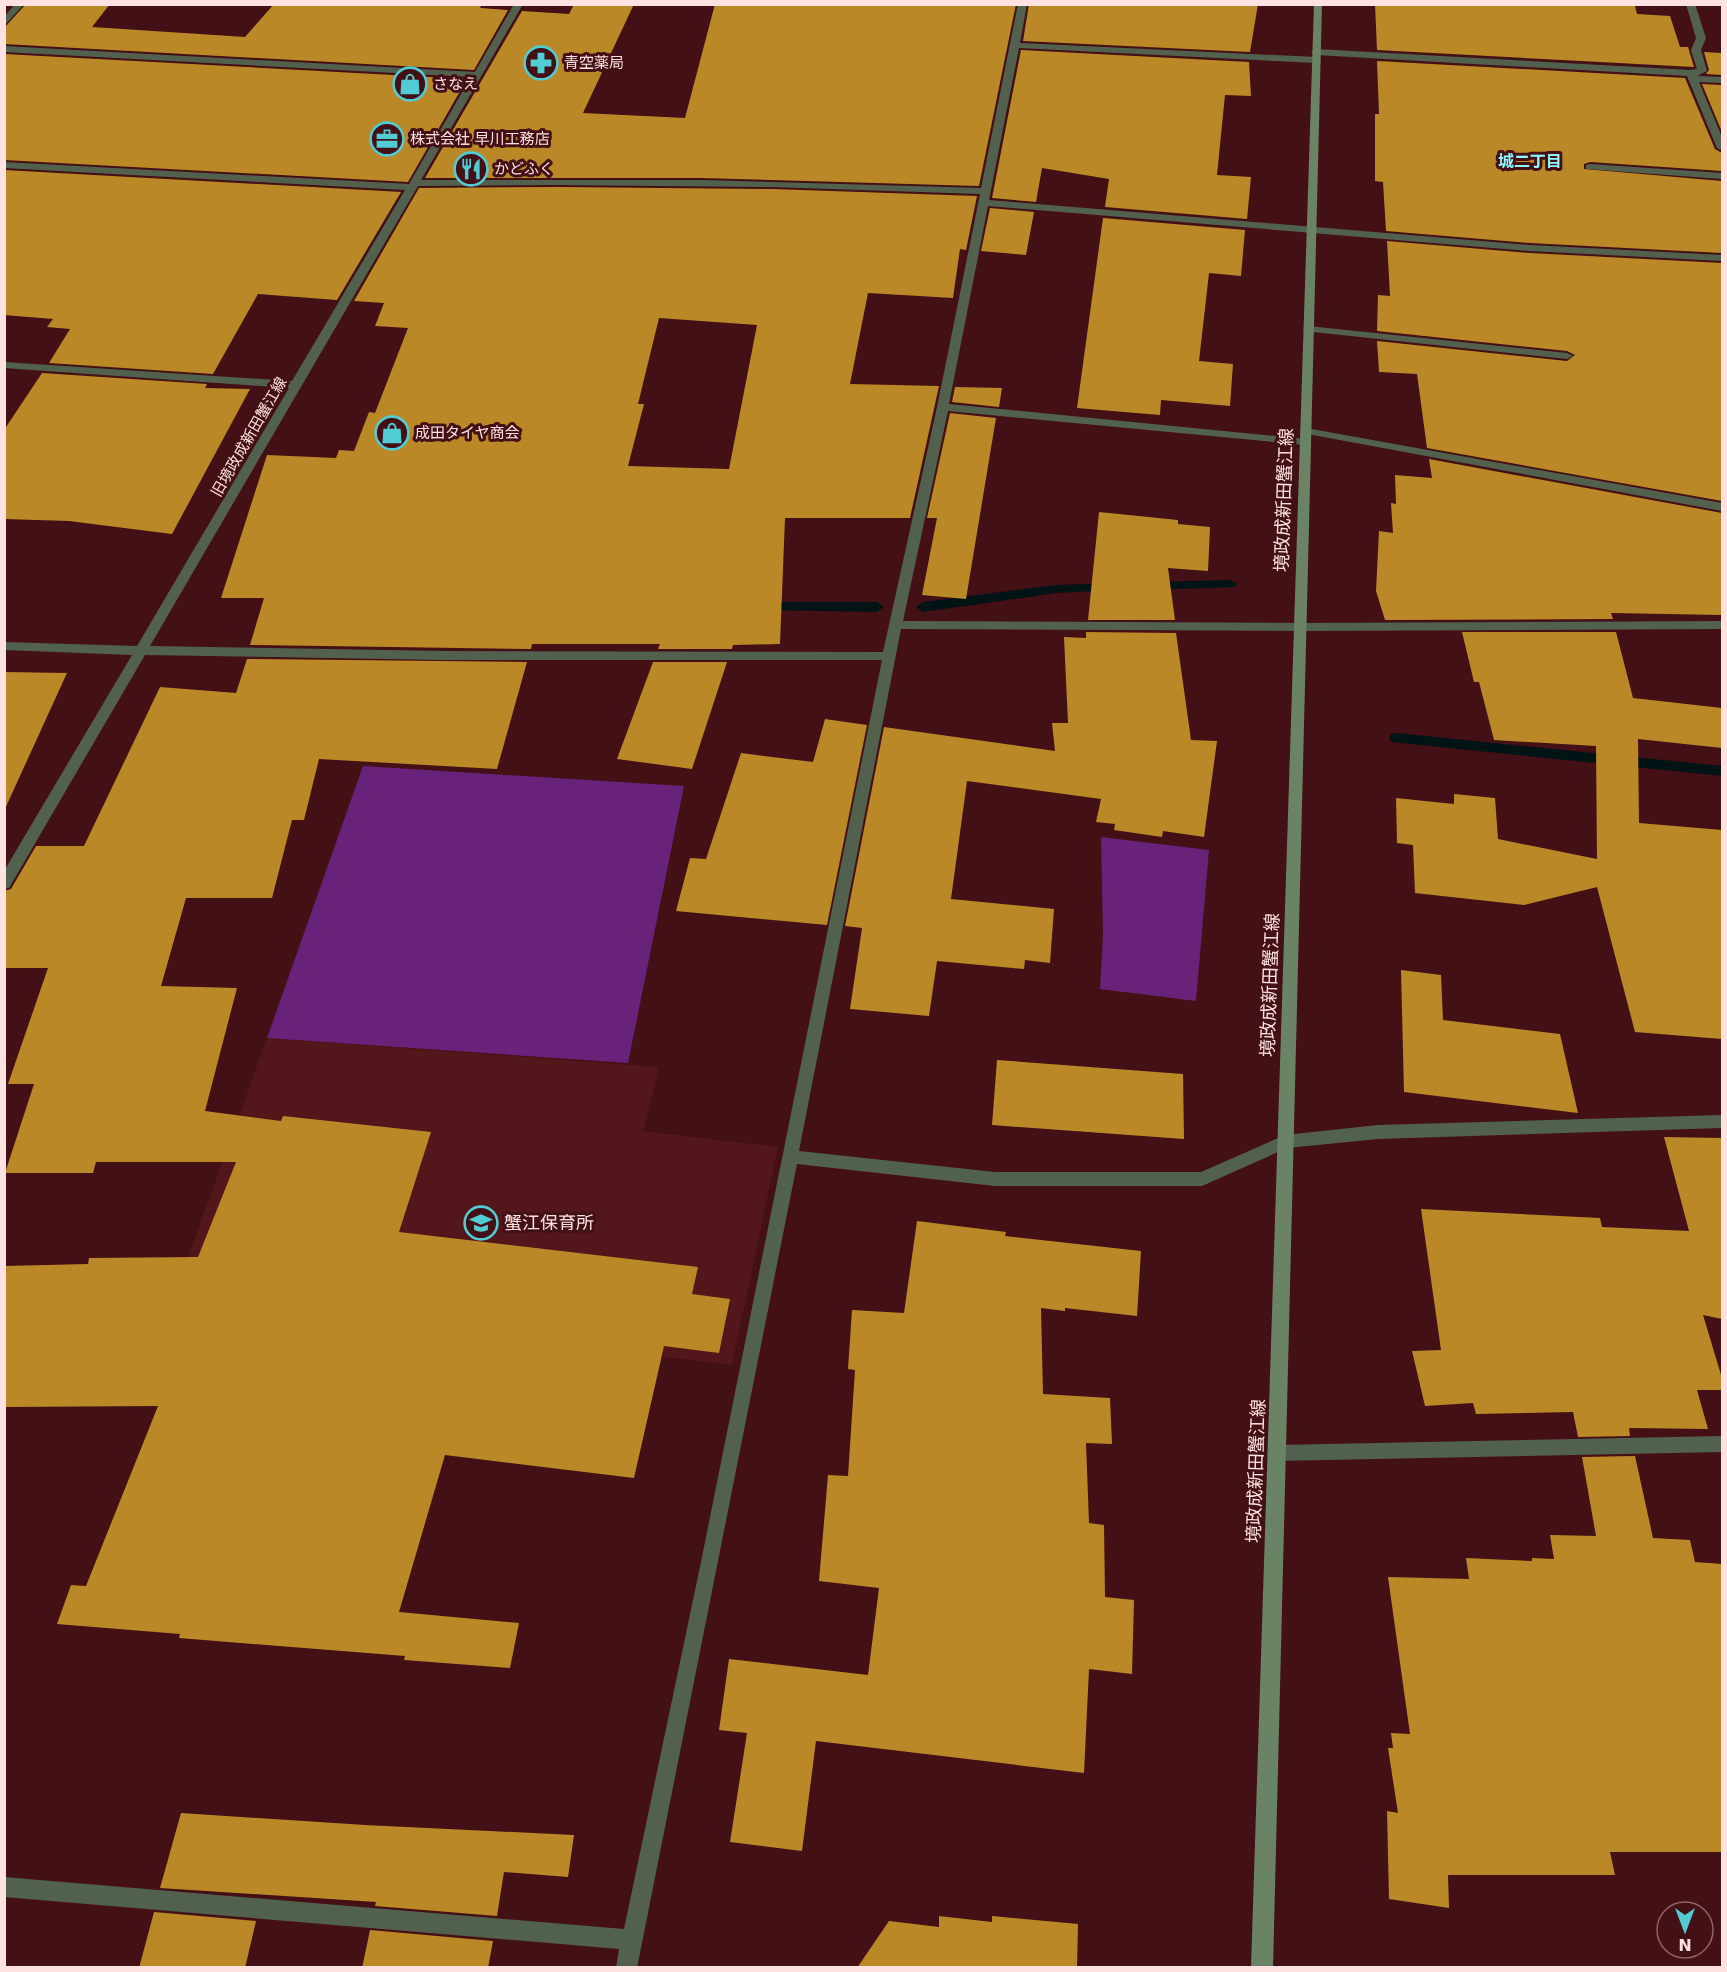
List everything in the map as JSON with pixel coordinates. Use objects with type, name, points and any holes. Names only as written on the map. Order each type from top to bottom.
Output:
[{"type":"main road","name":"境政成新田蟹江線","points":[[1262,1968],[1318,4]]},
{"type":"street","points":[[4,23],[20,4]]},
{"type":"street","name":"旧境政成新田蟹江線","points":[[4,884],[138,652],[231,500],[519,4]]},
{"type":"street","points":[[626,1968],[710,1562],[889,656],[943,407],[1023,4]]},
{"type":"street","points":[[1690,4],[1701,38],[1696,50],[1702,71],[1692,76]]},
{"type":"street","points":[[1015,45],[1316,56],[1692,76],[1722,80]]},
{"type":"street","points":[[4,49],[479,75]]},
{"type":"street","points":[[1692,76],[1722,148]]},
{"type":"street","points":[[4,165],[415,185],[555,180],[732,182],[985,191]]},
{"type":"street","points":[[1590,168],[1722,176]]},
{"type":"street","points":[[983,202],[1530,248],[1722,258]]},
{"type":"street","points":[[1308,329],[1567,356]]},
{"type":"street","points":[[4,365],[296,385]]},
{"type":"street","points":[[943,407],[1305,437],[1722,507]]},
{"type":"street","points":[[896,625],[1300,627],[1722,625]]},
{"type":"street","points":[[4,646],[138,652],[388,656],[889,656]]},
{"type":"street","points":[[789,1157],[995,1179],[1202,1179],[1285,1142],[1378,1132],[1722,1122]]},
{"type":"street","points":[[1276,1453],[1722,1444]]},
{"type":"street","points":[[4,1887],[632,1940]]},
{"type":"shaded area","points":[[363,766],[684,786],[628,1063],[267,1038]]},
{"type":"shaded area","points":[[1101,837],[1209,850],[1196,1001],[1100,989],[1103,935]]},
{"type":"shaded area","name":"蟹江保育所","points":[[267,1038],[659,1067],[643,1131],[778,1147],[732,1365],[173,1299]]},
{"type":"building","points":[[26,4],[110,4],[92,27],[245,37],[274,4],[482,4],[480,8],[508,10],[474,70],[4,44],[4,28]]},
{"type":"building","points":[[574,4],[634,4],[583,113],[685,118],[715,4],[1016,4],[979,186],[701,178],[425,178],[522,11],[569,14]]},
{"type":"building","points":[[1029,4],[1258,4],[1250,52],[1023,41]]},
{"type":"building","points":[[1375,4],[1635,6],[1637,14],[1670,16],[1680,47],[1688,47],[1694,67],[1377,50]]},
{"type":"building","points":[[1021,50],[1249,62],[1251,96],[1225,95],[1217,175],[1251,177],[1247,219],[1105,207],[1109,179],[1042,168],[1036,202],[992,198]]},
{"type":"building","points":[[1704,52],[1722,53],[1722,75],[1706,74],[1709,70]]},
{"type":"building","points":[[4,54],[467,79],[408,182],[4,160]]},
{"type":"building","points":[[1377,61],[1685,78],[1715,149],[1722,153],[1722,171],[1590,162],[1584,164],[1584,169],[1722,181],[1722,253],[1530,243],[1386,231],[1383,182],[1375,181],[1375,114],[1379,114]]},
{"type":"building","points":[[1702,84],[1722,85],[1722,132]]},
{"type":"building","points":[[4,170],[401,192],[337,300],[258,294],[213,374],[49,363],[70,329],[47,327],[53,319],[4,315]]},
{"type":"building","points":[[419,188],[772,189],[977,196],[966,250],[960,249],[953,298],[868,293],[850,384],[939,386],[910,518],[785,518],[780,644],[733,645],[732,649],[658,649],[660,644],[532,644],[531,649],[250,645],[264,598],[221,598],[267,455],[336,458],[339,450],[354,451],[369,412],[375,413],[408,328],[375,326],[384,303],[354,301]],"holes":[[[659,318],[757,325],[729,469],[628,466],[644,404],[638,404]]]},
{"type":"building","points":[[990,208],[1034,212],[1026,255],[981,251]]},
{"type":"building","points":[[1103,218],[1245,230],[1241,276],[1209,273],[1199,361],[1233,364],[1230,406],[1161,400],[1160,415],[1077,408]]},
{"type":"building","points":[[1387,241],[1530,253],[1722,263],[1722,501],[1427,448],[1417,374],[1379,372],[1377,341],[1567,361],[1575,355],[1567,351],[1377,331],[1378,295],[1390,296]]},
{"type":"building","points":[[42,373],[207,384],[205,388],[250,389],[172,534],[69,521],[4,519],[4,430]]},
{"type":"building","points":[[955,387],[1002,388],[999,407],[952,402]]},
{"type":"building","points":[[950,413],[996,418],[966,599],[922,595],[937,518],[927,518]]},
{"type":"building","points":[[1429,459],[1722,513],[1722,615],[1611,613],[1613,619],[1385,620],[1376,591],[1379,531],[1393,533],[1391,503],[1396,504],[1395,475],[1432,478]]},
{"type":"building","points":[[1099,512],[1178,520],[1178,524],[1210,527],[1208,571],[1168,568],[1175,620],[1088,620]]},
{"type":"building","points":[[1086,632],[1176,633],[1191,740],[1217,741],[1204,837],[1163,831],[1162,837],[1114,830],[1115,824],[1096,822],[1101,799],[967,781],[951,899],[1054,909],[1050,963],[1025,960],[1024,969],[937,961],[929,1016],[850,1009],[862,928],[845,926],[884,727],[1055,751],[1052,723],[1068,723],[1064,637],[1086,638]]},
{"type":"building","points":[[1462,632],[1616,632],[1633,698],[1722,708],[1722,748],[1638,739],[1639,823],[1722,830],[1722,1039],[1635,1032],[1597,887],[1524,905],[1415,893],[1413,845],[1397,843],[1396,798],[1454,804],[1454,794],[1495,798],[1498,839],[1597,859],[1596,746],[1494,740],[1479,682],[1474,682]]},
{"type":"building","points":[[247,659],[527,662],[497,769],[319,759],[304,820],[292,820],[272,898],[186,898],[161,986],[237,988],[205,1111],[281,1121],[283,1116],[431,1132],[399,1232],[698,1267],[692,1294],[730,1299],[719,1353],[664,1346],[634,1478],[445,1455],[399,1612],[519,1623],[510,1668],[404,1660],[405,1656],[179,1638],[180,1634],[57,1624],[71,1585],[86,1586],[158,1406],[4,1407],[4,1266],[88,1264],[89,1258],[198,1257],[236,1162],[96,1162],[93,1173],[5,1173],[34,1084],[8,1084],[48,968],[4,968],[4,891],[11,889],[36,846],[84,846],[160,687],[236,693]]},
{"type":"building","points":[[653,662],[727,662],[692,769],[617,759]]},
{"type":"building","points":[[4,672],[67,673],[4,811]]},
{"type":"building","points":[[825,719],[867,725],[827,925],[676,911],[690,858],[706,859],[741,753],[813,762]]},
{"type":"building","points":[[1401,970],[1441,975],[1443,1020],[1560,1034],[1578,1113],[1404,1092]]},
{"type":"building","points":[[997,1060],[1183,1074],[1184,1139],[992,1125]]},
{"type":"building","points":[[1664,1137],[1722,1138],[1722,1319],[1703,1315],[1722,1378],[1722,1390],[1697,1390],[1708,1429],[1629,1428],[1630,1436],[1578,1437],[1573,1412],[1476,1414],[1473,1403],[1425,1406],[1412,1351],[1441,1350],[1421,1209],[1600,1218],[1602,1227],[1689,1231]]},
{"type":"building","points":[[917,1221],[1006,1232],[1005,1236],[1141,1251],[1137,1316],[1065,1308],[1065,1311],[1041,1308],[1043,1394],[1110,1398],[1112,1444],[1086,1443],[1089,1523],[1104,1525],[1105,1597],[1134,1600],[1132,1674],[1089,1669],[1084,1773],[816,1741],[802,1851],[730,1842],[747,1733],[719,1730],[729,1659],[868,1675],[879,1588],[819,1581],[828,1475],[848,1476],[855,1370],[848,1369],[852,1310],[904,1313]]},
{"type":"building","points":[[1635,1456],[1653,1538],[1690,1540],[1695,1562],[1722,1564],[1722,1852],[1610,1852],[1615,1875],[1448,1875],[1449,1908],[1389,1899],[1387,1811],[1398,1813],[1388,1748],[1393,1748],[1391,1733],[1410,1734],[1388,1577],[1469,1579],[1466,1558],[1532,1561],[1532,1558],[1554,1559],[1550,1535],[1596,1536],[1582,1457]]},
{"type":"building","points":[[181,1813],[574,1835],[568,1877],[504,1872],[497,1916],[375,1906],[376,1902],[160,1888]]},
{"type":"building","points":[[154,1912],[256,1921],[245,1968],[139,1968]]},
{"type":"building","points":[[939,1916],[992,1922],[992,1916],[1078,1924],[1077,1968],[857,1968],[889,1921],[939,1927]]},
{"type":"building","points":[[370,1930],[493,1941],[488,1968],[362,1968]]},
{"type":"waterway","points":[[1150,586],[1230,584]]},
{"type":"waterway","points":[[923,607],[1056,589],[1112,587]]},
{"type":"waterway","points":[[761,607],[877,607]]},
{"type":"waterway","points":[[1396,738],[1722,771]]},
{"type":"place","name":"青空薬局","points":[[541,63]]},
{"type":"place","name":"さなえ","points":[[410,84]]},
{"type":"place","name":"株式会社 早川工務店","points":[[387,139]]},
{"type":"place","name":"かどふく","points":[[471,169]]},
{"type":"place","name":"成田タイヤ商会","points":[[392,433]]},
{"type":"place","name":"蟹江保育所","points":[[481,1223]]},
{"type":"district","name":"城二丁目","points":[[1530,161]]}]
